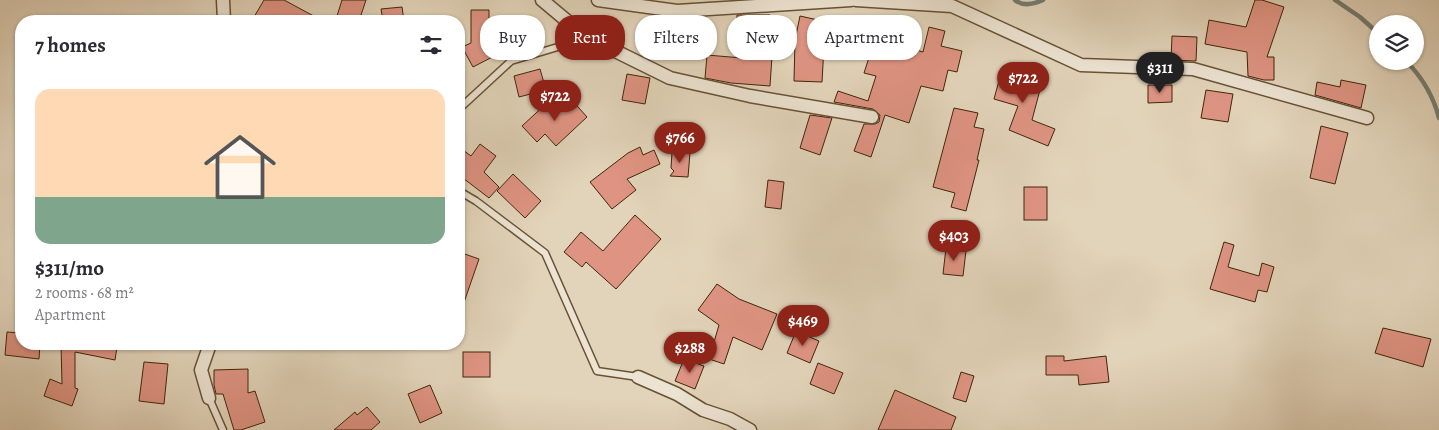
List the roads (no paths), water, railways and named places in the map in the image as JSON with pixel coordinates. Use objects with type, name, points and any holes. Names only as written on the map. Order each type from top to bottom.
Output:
[{"type":"street","points":[[223,0],[224,15]]},
{"type":"street","points":[[542,0],[560,15]]},
{"type":"street","points":[[598,0],[677,11],[851,0]]},
{"type":"street","points":[[856,0],[952,6],[1081,65],[1193,70],[1366,118]]},
{"type":"street","points":[[625,56],[670,78],[750,96],[872,117]]},
{"type":"street","points":[[208,350],[201,370],[209,398]]},
{"type":"street","points":[[638,377],[677,394],[703,410],[750,430]]},
{"type":"lane","points":[[465,103],[511,61],[555,48]]},
{"type":"lane","points":[[465,195],[545,253],[597,370],[638,377]]},
{"type":"lane","points":[[209,398],[223,430]]},
{"type":"waterway","points":[[1015,0],[1025,4],[1032,4],[1043,0]]},
{"type":"waterway","points":[[1335,0],[1369,25]]},
{"type":"waterway","points":[[1414,70],[1427,87],[1439,118]]}]
